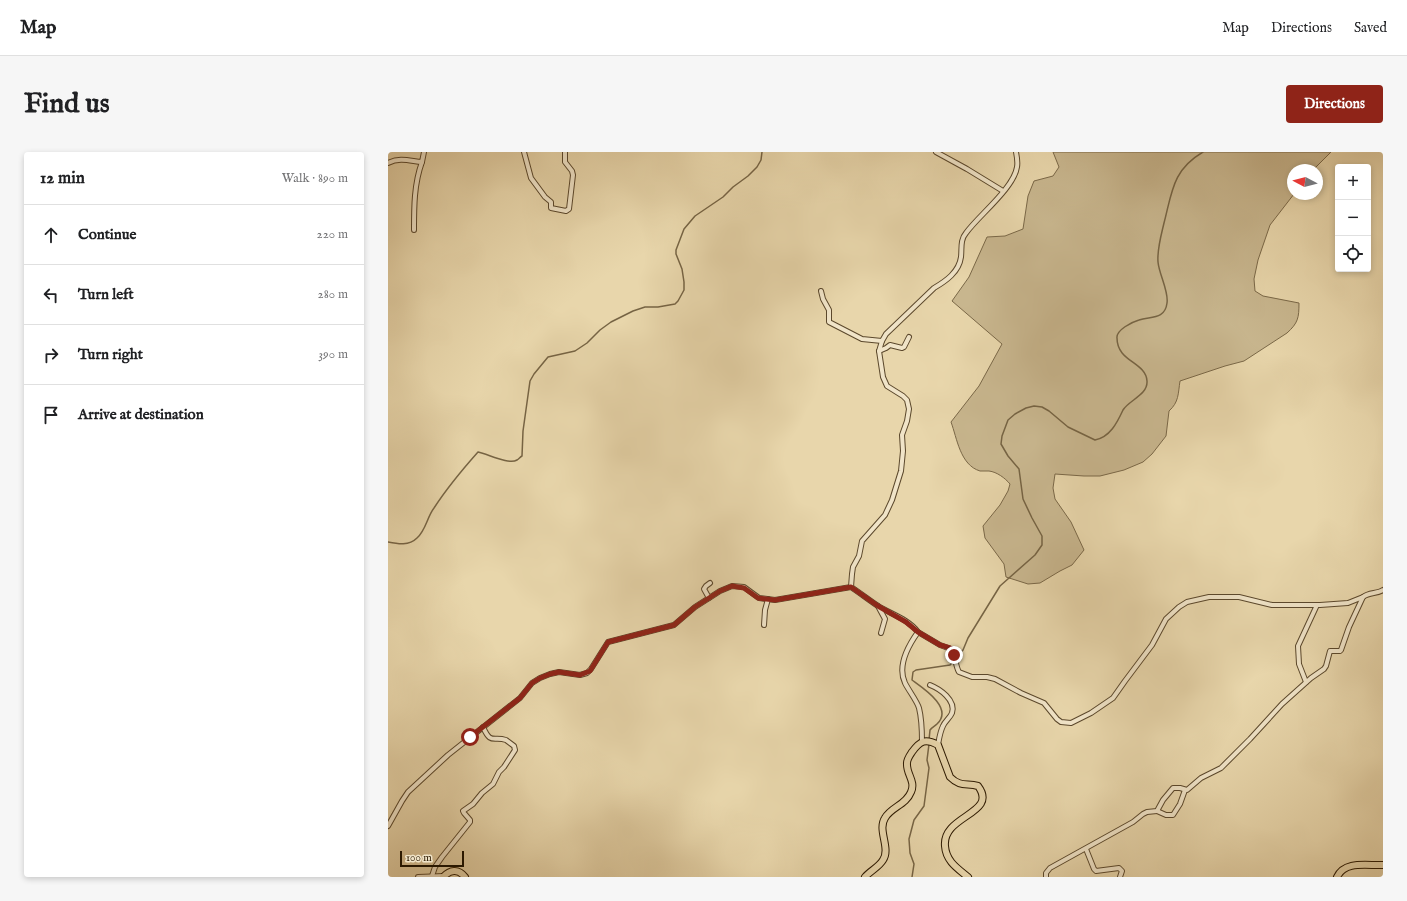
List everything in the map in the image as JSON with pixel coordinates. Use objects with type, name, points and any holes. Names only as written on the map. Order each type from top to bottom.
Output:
[{"type":"main road","points":[[865,877],[879,865],[884,858],[884,819],[905,801],[912,790],[913,781],[908,769],[907,760],[916,747],[922,742],[930,741],[938,745],[950,776],[959,784],[978,786],[983,796],[979,808],[952,827],[947,833],[944,842],[950,862],[968,877]]},
{"type":"main road","points":[[1337,877],[1341,870],[1349,866],[1383,865]]},
{"type":"main road","points":[[443,876],[452,871],[458,871],[463,875]]},
{"type":"street","points":[[414,230],[416,183],[424,152]]},
{"type":"street","points":[[524,152],[531,178],[545,197],[551,202],[552,208],[566,211],[569,209],[573,175],[572,171],[565,164],[565,152]]},
{"type":"street","points":[[936,152],[1004,191]]},
{"type":"street","points":[[851,587],[852,574],[859,556],[862,541],[885,515],[892,500],[901,471],[903,451],[902,435],[909,409],[907,400],[884,382],[879,351],[882,341],[886,334],[934,288],[943,283],[955,271],[961,258],[961,248],[965,234],[1004,191],[1012,179],[1017,168],[1016,152]]},
{"type":"street","points":[[388,163],[402,159],[422,162]]},
{"type":"street","points":[[821,291],[823,299],[829,310],[828,321],[830,323],[862,339],[882,341]]},
{"type":"street","points":[[879,351],[890,345],[904,348],[909,337]]},
{"type":"street","points":[[709,598],[704,590],[706,586],[710,584]]},
{"type":"street","points":[[388,826],[408,792],[448,755],[520,698],[532,683],[540,678],[559,672],[580,675],[587,673],[592,669],[608,642],[674,625],[695,607],[726,588],[737,586],[749,590],[758,598],[768,599],[786,598],[851,587],[878,606],[906,622],[918,632],[940,645],[951,649],[959,672],[972,676],[996,679],[1021,693],[1044,703],[1061,722],[1071,723],[1091,713],[1114,698],[1125,680],[1152,645],[1166,619],[1187,602],[1209,597],[1239,597],[1272,605],[1317,605],[1348,603],[1367,594],[1379,593],[1383,590]]},
{"type":"street","points":[[1157,811],[1163,800],[1173,788],[1188,790],[1201,778],[1221,768],[1282,704],[1306,682],[1324,670],[1330,651],[1341,650],[1349,627],[1363,597]]},
{"type":"street","points":[[764,625],[765,610],[768,599]]},
{"type":"street","points":[[1306,682],[1299,664],[1298,646],[1317,605]]},
{"type":"street","points":[[878,606],[885,619],[881,633]]},
{"type":"street","points":[[918,632],[906,654],[901,669],[913,699],[918,706],[922,722],[922,742]]},
{"type":"street","points":[[930,685],[944,692],[950,700],[952,709],[951,715],[942,727],[938,745]]},
{"type":"street","points":[[432,876],[442,857],[470,822],[463,811],[473,804],[482,793],[493,784],[497,775],[515,750],[514,746],[506,740],[494,740],[488,736],[483,727]]},
{"type":"street","points":[[1046,877],[1046,872],[1050,868],[1133,822],[1147,812],[1157,811],[1166,815],[1173,815],[1180,804],[1185,790]]},
{"type":"street","points":[[1086,849],[1096,871],[1119,868],[1122,871],[1120,877]]},
{"type":"street","points":[[418,877],[443,876]]},
{"type":"shaded area","points":[[1053,152],[1331,152],[1319,164],[1287,164],[1287,200],[1289,200],[1270,225],[1258,260],[1254,279],[1255,291],[1263,296],[1299,303],[1299,313],[1294,326],[1287,333],[1244,361],[1180,381],[1175,404],[1169,411],[1166,436],[1152,454],[1143,462],[1124,470],[1100,476],[1055,474],[1053,488],[1055,499],[1071,522],[1084,550],[1072,565],[1040,583],[1028,584],[1006,577],[1004,564],[985,538],[983,526],[1000,505],[1008,491],[1010,484],[998,474],[989,471],[980,471],[973,468],[968,463],[960,450],[951,422],[979,386],[1002,344],[952,301],[969,277],[987,237],[1005,236],[1023,229],[1028,196],[1034,181],[1053,176],[1059,167]]},
{"type":"waterway","points":[[388,542],[399,544],[414,541],[420,535],[439,501],[478,452],[509,461],[517,460],[522,456],[523,431],[530,381],[548,357],[575,351],[587,343],[600,330],[611,322],[633,311],[645,307],[658,307],[675,304],[678,301],[684,290],[684,282],[682,269],[676,254],[676,250],[684,229],[695,216],[723,197],[733,187],[748,176],[757,167],[761,160],[762,152]]},
{"type":"waterway","points":[[929,740],[930,730],[937,724],[941,718],[942,712],[935,699],[912,680],[913,672],[916,670],[950,665],[963,650],[968,638],[1000,586],[1035,555],[1042,545],[1042,536],[1023,499],[1019,469],[1008,456],[1001,444],[1002,436],[1008,420],[1026,408],[1034,406],[1042,407],[1068,427],[1095,440],[1109,433],[1126,406],[1145,390],[1147,386],[1145,375],[1142,370],[1122,352],[1118,346],[1117,335],[1129,324],[1160,315],[1166,308],[1167,294],[1158,262],[1162,233],[1172,192],[1179,174],[1185,166],[1203,152]]},
{"type":"waterway","points":[[912,877],[914,864],[910,853],[909,839],[914,820],[924,806],[929,768],[927,760],[929,744]]},
{"type":"route","points":[[470,737],[520,698],[532,683],[540,678],[559,672],[574,675],[587,673],[592,669],[608,642],[674,625],[689,614],[695,607],[720,591],[732,586],[749,590],[758,598],[775,600],[851,587],[878,606],[906,622],[918,632],[940,645],[950,648],[953,650],[954,655]]}]
